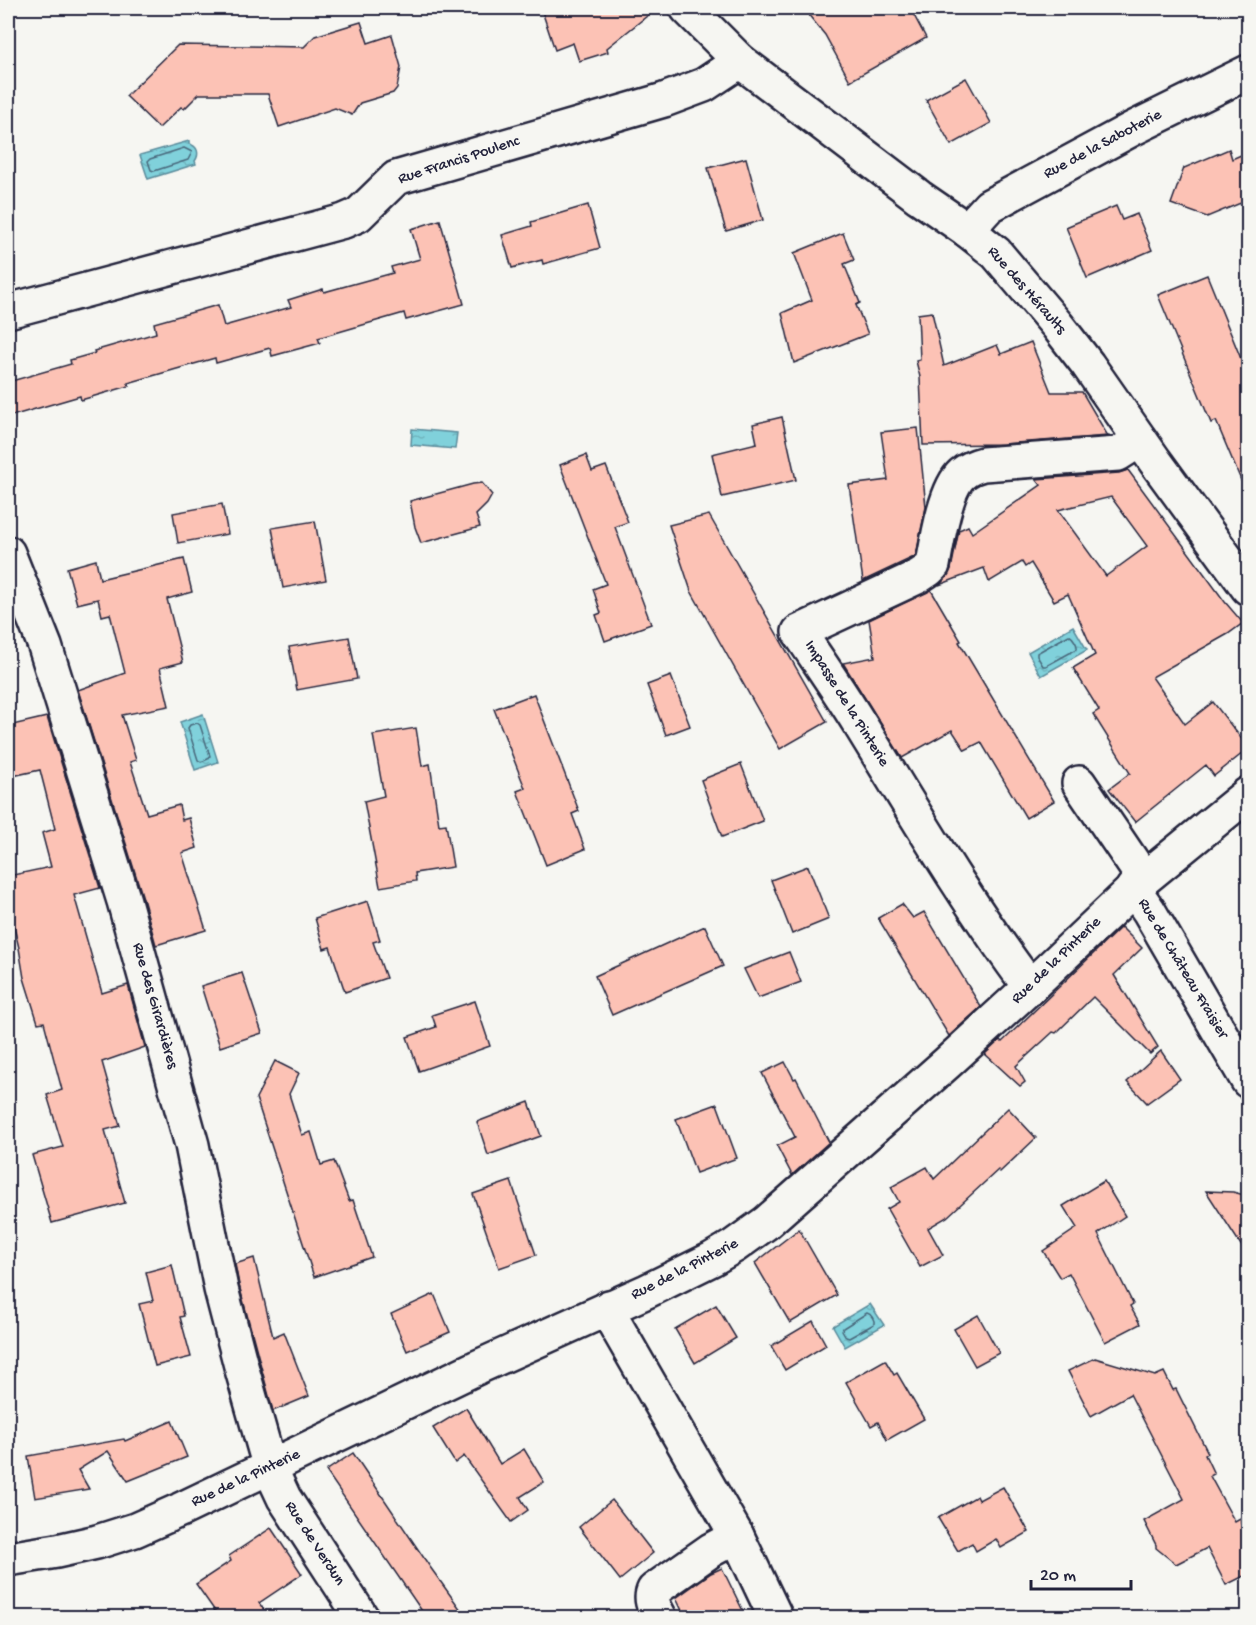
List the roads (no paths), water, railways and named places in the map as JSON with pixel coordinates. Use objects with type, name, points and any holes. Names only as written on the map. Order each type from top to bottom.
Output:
[{"type":"street","name":"Rue des Héraults","points":[[687,8],[740,61],[996,253],[1088,365],[1248,588]]},
{"type":"street","name":"Rue Francis Poulenc","points":[[8,311],[345,221],[358,215],[396,178],[664,100],[704,85],[740,61]]},
{"type":"street","name":"Rue de la Saboterie","points":[[967,230],[989,206],[1132,129],[1248,72]]},
{"type":"street","name":"Impasse de la Pinterie","points":[[1030,987],[914,815],[858,722],[799,632],[928,570],[933,565],[951,492],[960,475],[972,467],[983,464],[1118,454],[1140,440]]},
{"type":"street","name":"Rue des Girardières","points":[[8,553],[45,646],[124,901],[192,1145],[221,1289],[270,1468]]},
{"type":"street","name":"Rue de Château Fraisier","points":[[1079,783],[1138,884],[1149,911],[1248,1081]]},
{"type":"street","name":"Rue de la Pinterie","points":[[8,1559],[97,1542],[135,1530],[270,1468],[477,1367],[647,1291],[734,1246],[766,1223],[947,1063],[1138,884],[1248,794]]},
{"type":"street","points":[[609,1307],[615,1324],[737,1536],[776,1617]]},
{"type":"street","name":"Rue de Verdun","points":[[270,1468],[284,1498],[362,1617]]},
{"type":"street","points":[[660,1617],[652,1602],[651,1595],[654,1590],[711,1550],[737,1536]]},
{"type":"water","points":[[189,141],[189,144],[197,151],[196,164],[148,179],[140,155]]},
{"type":"water","points":[[412,429],[457,433],[455,449],[411,445]]},
{"type":"water","points":[[1073,626],[1087,650],[1041,676],[1028,652]]},
{"type":"water","points":[[203,714],[218,762],[195,770],[180,722]]},
{"type":"water","points":[[870,1304],[884,1325],[845,1347],[833,1326]]}]
